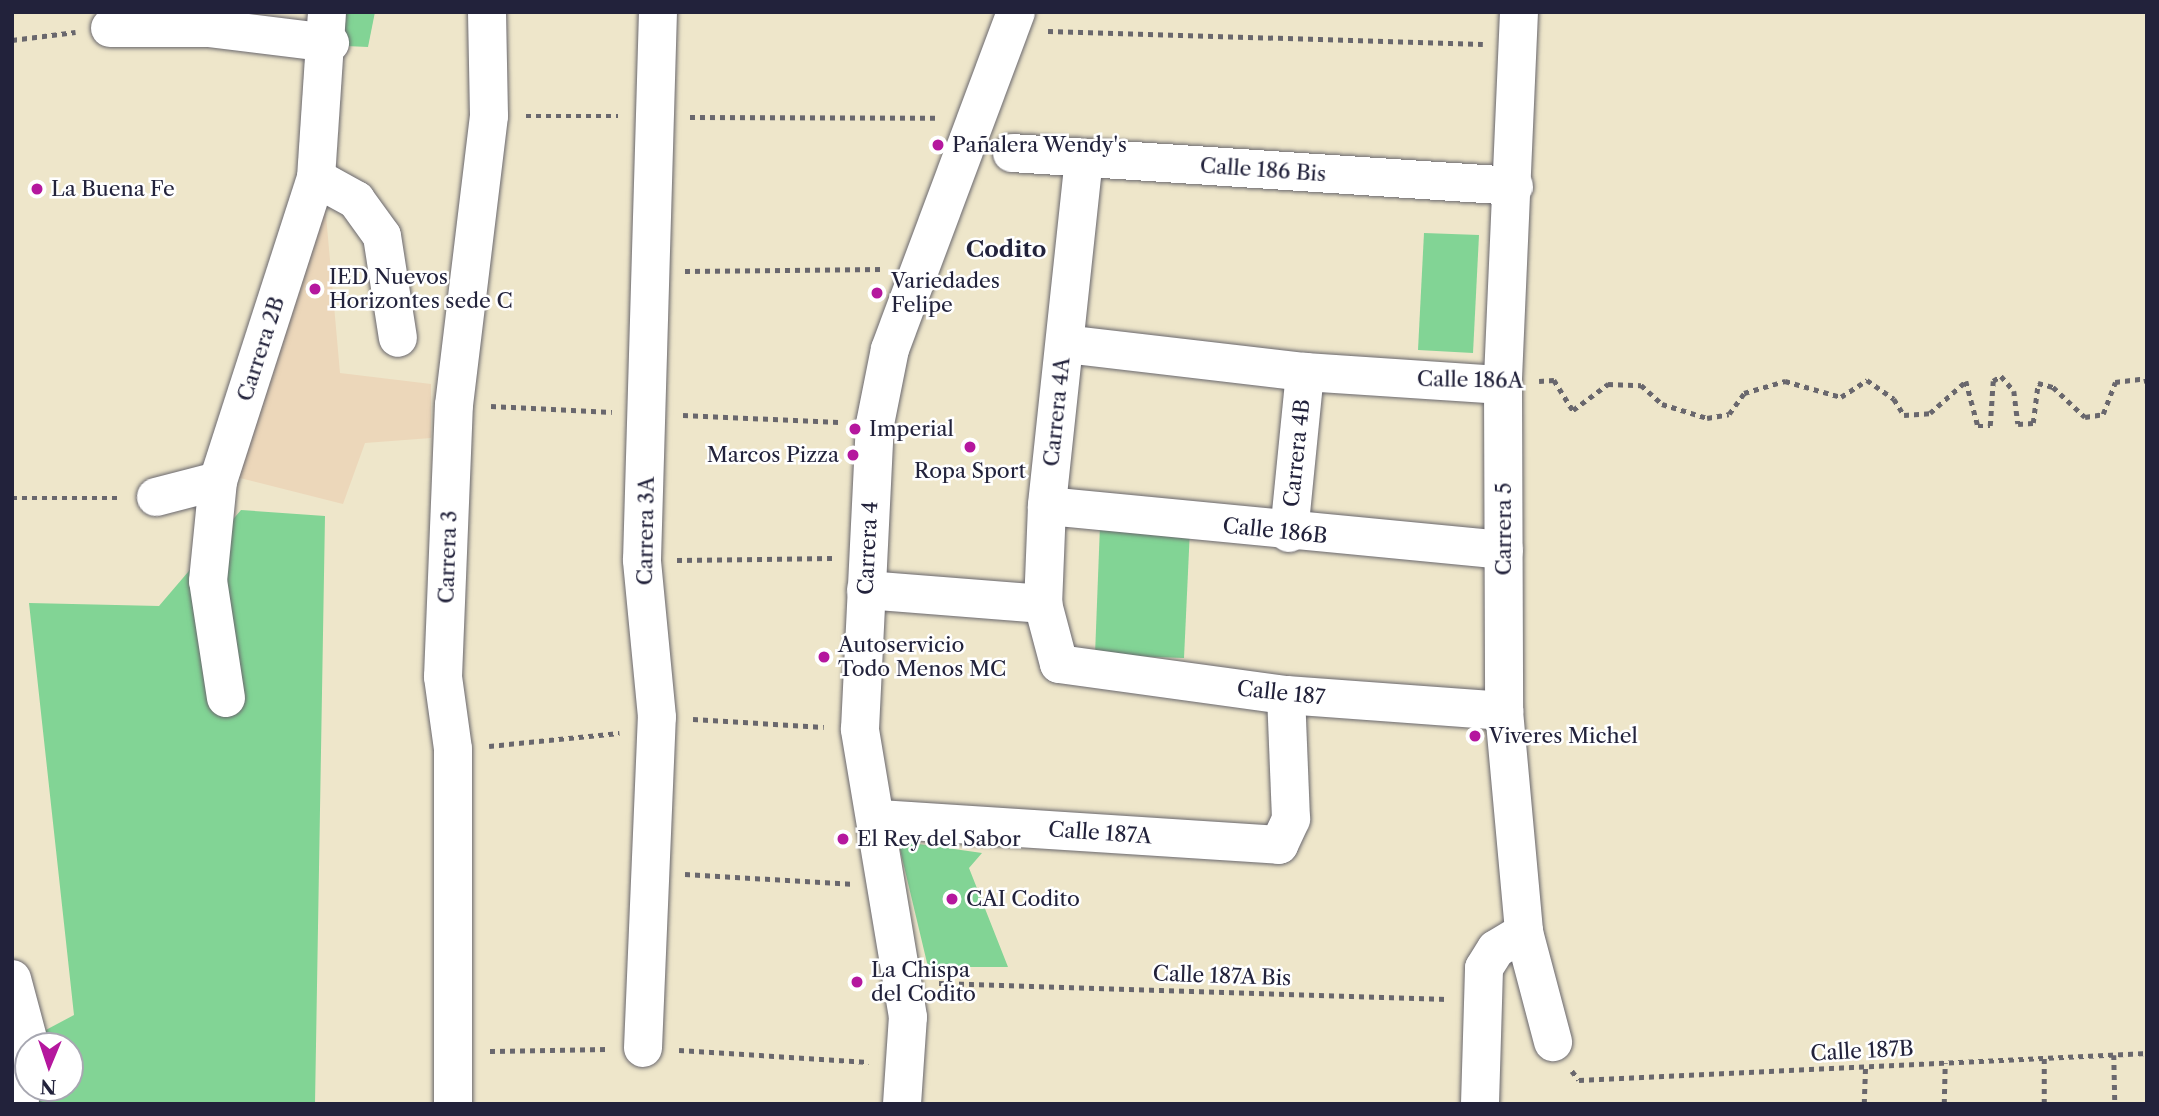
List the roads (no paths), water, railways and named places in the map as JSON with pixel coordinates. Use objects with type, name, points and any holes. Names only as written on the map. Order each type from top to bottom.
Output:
[{"type":"street","name":"Carrera 3","points":[[453,1104],[453,749],[443,677],[454,405],[489,116],[487,12]]},
{"type":"street","name":"Carrera 3A","points":[[643,1048],[656,723],[642,560],[649,413],[649,271],[658,12]]},
{"type":"street","name":"Carrera 4","points":[[902,1104],[908,1064],[903,982],[879,819],[860,729],[875,424],[890,349],[919,269],[980,118],[1030,21]]},
{"type":"street","points":[[110,28],[328,28]]},
{"type":"street","name":"Carrera 2B","points":[[226,698],[208,581],[218,481],[316,178],[328,28]]},
{"type":"street","name":"Carrera 5","points":[[1519,29],[1503,385],[1504,711],[1524,932],[1553,1042]]},
{"type":"street","name":"Calle 186 Bis","points":[[1012,153],[1514,186]]},
{"type":"street","name":"Carrera 4A","points":[[1059,664],[1043,604],[1047,506],[1084,158]]},
{"type":"street","points":[[316,178],[356,200],[382,236],[398,338]]},
{"type":"street","name":"Calle 186A","points":[[1065,344],[1305,372],[1503,385]]},
{"type":"street","name":"Carrera 4B","points":[[1289,533],[1305,372]]},
{"type":"street","points":[[156,497],[218,481]]},
{"type":"street","name":"Calle 186B","points":[[1047,506],[1289,533],[1504,550]]},
{"type":"street","points":[[867,574],[1043,604]]},
{"type":"street","name":"Calle 187","points":[[1059,664],[1286,695],[1504,711]]},
{"type":"street","name":"Calle 187A","points":[[879,819],[1279,845],[1291,819],[1286,695]]},
{"type":"street","points":[[1479,1104],[1482,987],[1496,950],[1524,932]]},
{"type":"street","points":[[12,979],[26,1032]]},
{"type":"place","name":"Pañalera Wendy's","points":[[938,145]]},
{"type":"place","name":"La Buena Fe","points":[[37,189]]},
{"type":"place","name":"IED Nuevos Horizontes sede C","points":[[315,289]]},
{"type":"place","name":"Variedades Felipe","points":[[877,293]]},
{"type":"place","name":"Imperial","points":[[855,429]]},
{"type":"place","name":"Ropa Sport","points":[[970,447]]},
{"type":"place","name":"Marcos Pizza","points":[[853,455]]},
{"type":"place","name":"Autoservicio Todo Menos MC","points":[[824,657]]},
{"type":"place","name":"Viveres Michel","points":[[1475,736]]},
{"type":"place","name":"El Rey del Sabor","points":[[843,839]]},
{"type":"place","name":"CAI Codito","points":[[952,899]]},
{"type":"place","name":"La Chispa del Codito","points":[[857,982]]},
{"type":"district","name":"Codito","points":[[1006,249]]}]
